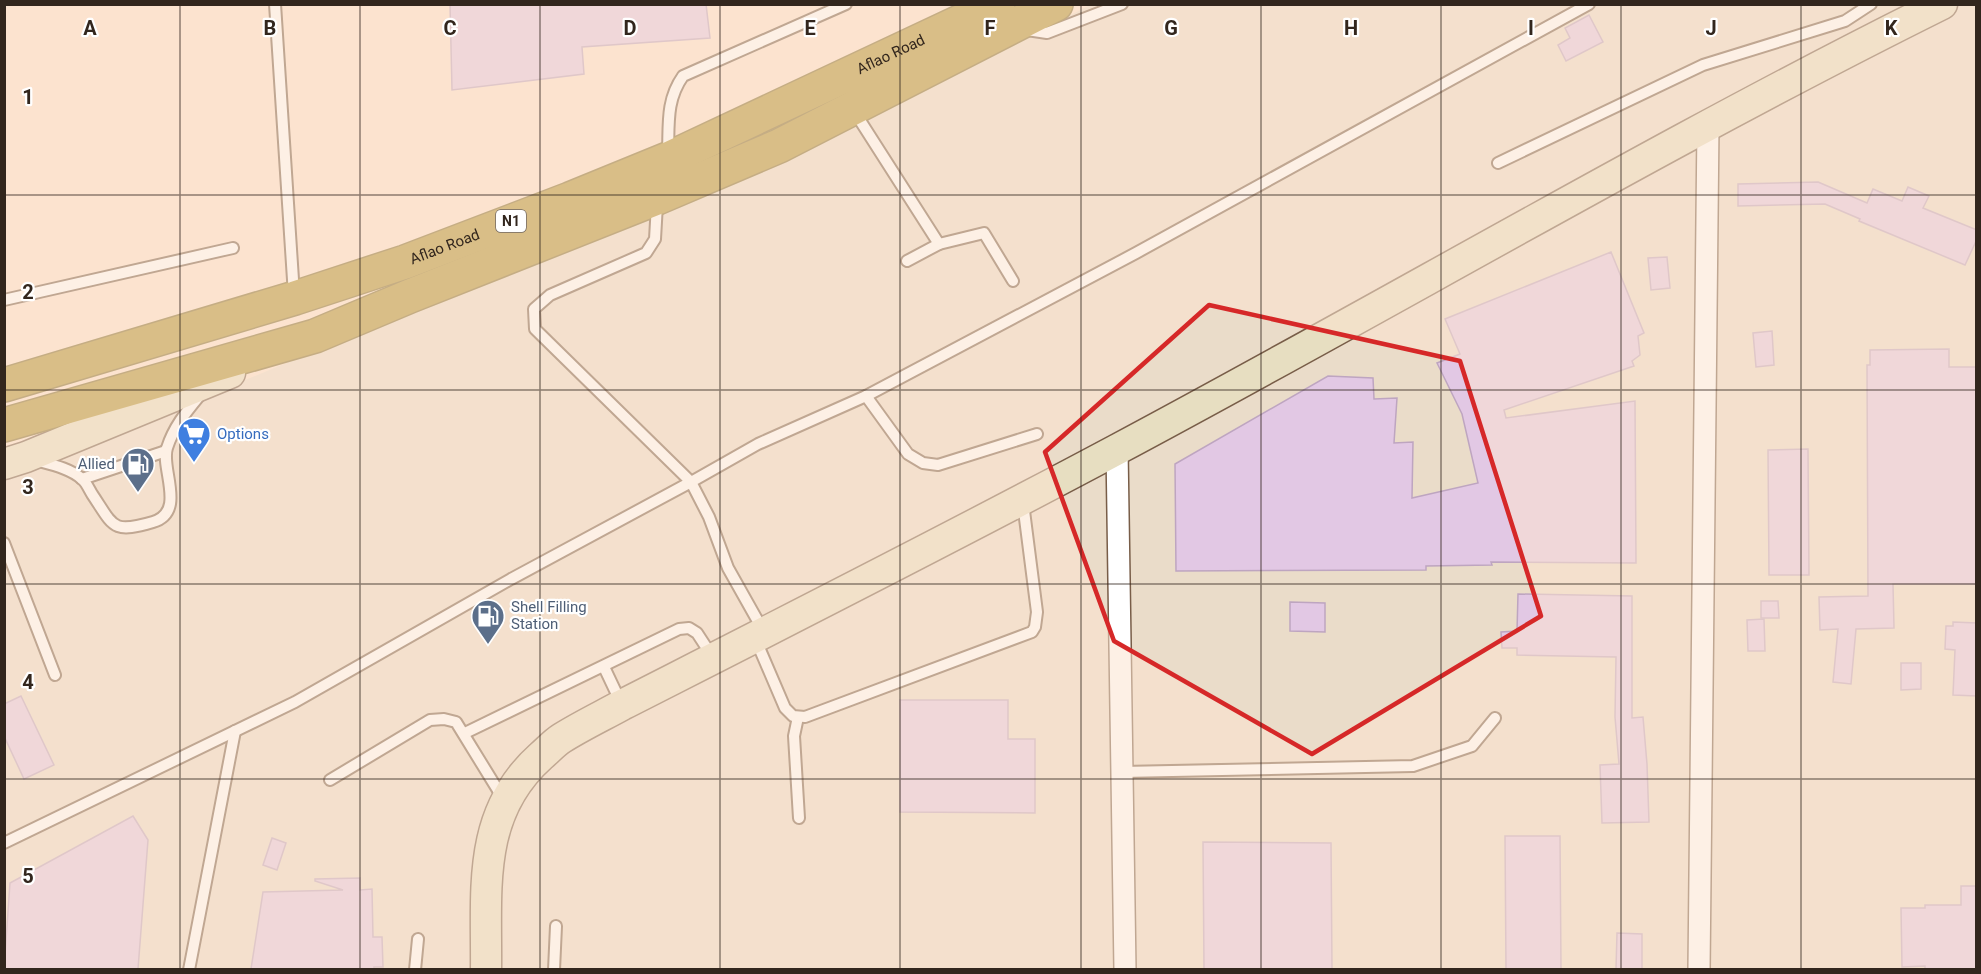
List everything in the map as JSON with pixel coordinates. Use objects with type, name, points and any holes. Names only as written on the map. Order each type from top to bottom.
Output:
[{"type":"highway","name":"Aflao Road","points":[[4,385],[295,298],[416,258],[668,159],[1005,16],[1056,4]]},
{"type":"highway","name":"Aflao Road","points":[[4,424],[315,336],[657,198],[779,146],[853,108],[1005,16]]},
{"type":"street","points":[[486,969],[488,870],[491,839],[504,800],[526,770],[560,739],[1117,449],[1708,125],[1850,34],[1942,4]]},
{"type":"street","points":[[1699,969],[1708,125]]},
{"type":"street","name":"Aflao Road","points":[[15,461],[315,336]]},
{"type":"street","points":[[1117,449],[1125,969]]},
{"type":"lane","points":[[275,4],[295,298]]},
{"type":"lane","points":[[668,159],[670,101],[674,88],[683,75],[846,4]]},
{"type":"lane","points":[[1005,16],[1047,33],[1122,4]]},
{"type":"lane","points":[[4,843],[296,702],[512,579],[758,444],[866,396],[1146,248],[1589,4]]},
{"type":"lane","points":[[1498,163],[1703,65],[1850,34],[1871,4]]},
{"type":"lane","points":[[853,108],[939,244]]},
{"type":"lane","points":[[657,198],[655,239],[646,253],[550,295],[534,309],[535,329],[691,482],[709,517],[728,568],[760,635],[785,708],[793,716],[805,717],[1032,632],[1037,612],[1022,499]]},
{"type":"lane","points":[[907,261],[939,244],[984,233],[1013,281]]},
{"type":"lane","points":[[4,300],[232,248]]},
{"type":"lane","points":[[15,461],[63,469],[82,479],[110,521],[122,528],[134,528],[160,520],[169,508],[172,492],[166,451],[176,424],[213,380]]},
{"type":"lane","points":[[866,396],[908,454],[923,463],[938,465],[1037,434]]},
{"type":"lane","points":[[82,479],[166,451]]},
{"type":"lane","points":[[4,543],[55,675]]},
{"type":"lane","points":[[465,733],[679,629],[689,628],[696,633],[714,658]]},
{"type":"lane","points":[[604,667],[622,705]]},
{"type":"lane","points":[[798,717],[794,736],[799,818]]},
{"type":"lane","points":[[1122,772],[1413,766],[1472,746],[1495,718]]},
{"type":"lane","points":[[330,780],[430,720],[444,719],[456,722],[465,733],[504,800]]},
{"type":"lane","points":[[189,969],[235,731]]},
{"type":"lane","points":[[554,969],[556,926]]},
{"type":"lane","points":[[416,969],[418,939]]},
{"type":"highlighted area","points":[[1209,305],[1460,361],[1541,616],[1312,754],[1114,641],[1045,452]]},
{"type":"shaded area","points":[[1090,5],[1976,5],[1976,969],[5,969],[4,470],[181,407],[807,145]]},
{"type":"building","points":[[450,4],[706,4],[710,38],[582,47],[584,74],[452,90]]},
{"type":"building","points":[[1589,15],[1603,42],[1566,61],[1558,45],[1570,38],[1565,28]]},
{"type":"building","points":[[1818,182],[1867,203],[1873,189],[1902,201],[1908,187],[1929,196],[1923,208],[1977,230],[1977,239],[1965,265],[1859,221],[1860,219],[1825,204],[1738,206],[1738,184]]},
{"type":"building","points":[[1611,252],[1644,333],[1638,336],[1640,355],[1632,361],[1634,366],[1504,410],[1506,418],[1635,401],[1636,563],[1491,562],[1492,565],[1426,566],[1426,570],[1176,571],[1175,464],[1328,376],[1373,378],[1374,399],[1397,398],[1394,443],[1413,442],[1412,498],[1478,483],[1462,414],[1437,363],[1460,354],[1445,319]]},
{"type":"building","points":[[1667,257],[1670,288],[1651,290],[1648,258]]},
{"type":"building","points":[[1772,331],[1774,365],[1756,367],[1753,333]]},
{"type":"building","points":[[1949,349],[1949,367],[1977,367],[1977,584],[1893,584],[1894,628],[1856,629],[1851,684],[1833,682],[1838,629],[1820,630],[1819,597],[1868,596],[1867,365],[1870,365],[1870,350]]},
{"type":"building","points":[[1808,449],[1809,575],[1769,575],[1768,450]]},
{"type":"building","points":[[1518,594],[1632,596],[1632,718],[1643,717],[1649,822],[1602,823],[1600,765],[1619,764],[1615,717],[1616,657],[1517,655],[1517,648],[1502,648],[1501,632],[1517,631]]},
{"type":"building","points":[[1761,601],[1778,601],[1779,618],[1761,618]]},
{"type":"building","points":[[1290,602],[1325,603],[1325,632],[1290,631]]},
{"type":"building","points":[[1764,619],[1765,651],[1748,651],[1747,620]]},
{"type":"building","points":[[1953,622],[1977,623],[1977,696],[1953,695],[1955,650],[1945,649],[1946,626],[1953,626]]},
{"type":"building","points":[[1901,663],[1921,663],[1921,689],[1901,690]]},
{"type":"building","points":[[21,696],[54,765],[24,779],[4,736],[4,704]]},
{"type":"building","points":[[900,700],[1008,700],[1008,739],[1035,739],[1035,813],[900,812]]},
{"type":"building","points":[[133,816],[148,840],[138,969],[4,969],[10,883]]},
{"type":"building","points":[[1505,836],[1560,836],[1561,969],[1506,969]]},
{"type":"building","points":[[272,838],[286,843],[277,870],[263,865]]},
{"type":"building","points":[[1203,842],[1331,843],[1332,969],[1204,969]]},
{"type":"building","points":[[360,878],[360,890],[372,889],[373,937],[382,937],[383,967],[374,967],[374,969],[251,969],[263,892],[343,890],[315,881],[315,879]]},
{"type":"building","points":[[1961,886],[1977,886],[1977,969],[1902,967],[1901,908],[1961,905]]},
{"type":"building","points":[[1617,933],[1642,934],[1642,969],[1616,969]]},
{"type":"place","name":"Options","points":[[194,463]]},
{"type":"place","name":"Allied","points":[[138,493]]},
{"type":"place","name":"Shell Filling Station","points":[[488,645]]}]
